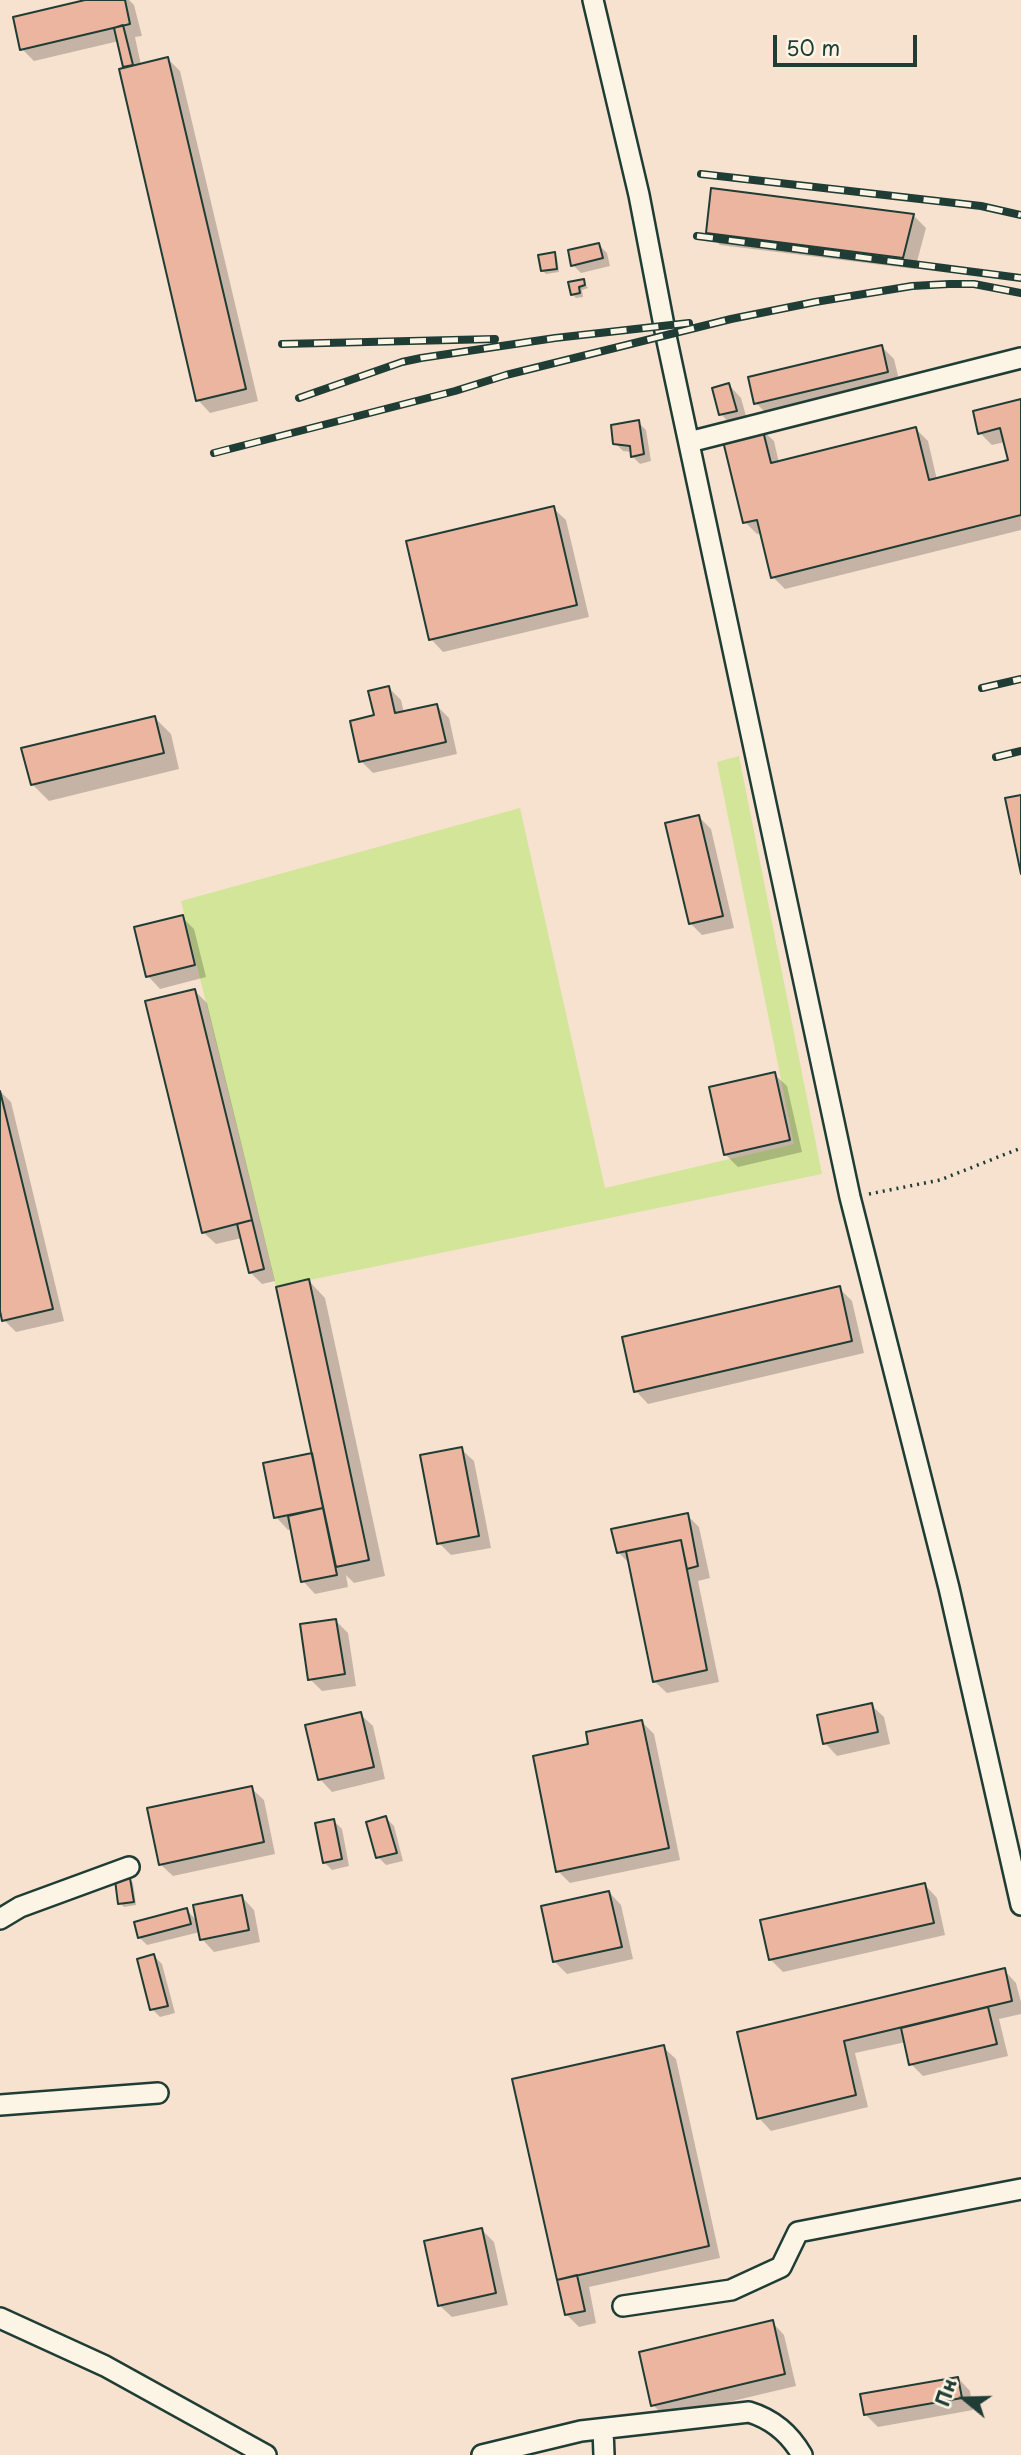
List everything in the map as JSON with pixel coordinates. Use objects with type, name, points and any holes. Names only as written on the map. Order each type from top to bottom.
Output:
[{"type":"street","points":[[593,0],[639,195],[850,1197],[949,1588],[1021,1905]]},
{"type":"street","points":[[689,442],[1021,358]]},
{"type":"street","points":[[0,1919],[20,1907],[129,1867]]},
{"type":"street","points":[[0,2105],[158,2093]]},
{"type":"street","points":[[623,2306],[731,2290],[781,2267],[798,2232],[1021,2189]]},
{"type":"street","points":[[0,2318],[105,2366],[265,2455]]},
{"type":"street","points":[[482,2455],[581,2431],[749,2412],[766,2417],[784,2432],[802,2455]]},
{"type":"street","points":[[603,2429],[604,2455]]},
{"type":"path","points":[[850,1197],[940,1180],[1021,1148]]},
{"type":"green space","points":[[739,756],[822,1174],[276,1287],[181,901],[520,808],[605,1188],[794,1144],[717,762]]},
{"type":"building","points":[[85,0],[125,0],[130,24],[20,50],[13,17]]},
{"type":"building","points":[[123,25],[133,65],[123,67],[114,28]]},
{"type":"building","points":[[168,57],[246,389],[196,401],[119,69]]},
{"type":"building","points":[[711,188],[914,214],[903,258],[706,233]]},
{"type":"building","points":[[599,243],[603,258],[571,266],[568,250]]},
{"type":"building","points":[[555,252],[557,269],[541,271],[538,255]]},
{"type":"building","points":[[584,279],[585,285],[579,287],[580,293],[571,295],[568,282]]},
{"type":"building","points":[[882,345],[888,372],[754,404],[748,377]]},
{"type":"building","points":[[729,383],[737,411],[719,415],[712,388]]},
{"type":"building","points":[[1021,399],[1021,515],[771,578],[757,520],[743,523],[722,437],[762,427],[771,463],[916,427],[929,480],[1008,460],[1000,428],[978,434],[973,411]]},
{"type":"building","points":[[639,420],[644,454],[631,457],[630,446],[613,444],[611,425]]},
{"type":"building","points":[[554,506],[577,605],[429,640],[406,541]]},
{"type":"building","points":[[389,686],[395,713],[437,704],[446,742],[359,762],[350,721],[374,715],[368,691]]},
{"type":"building","points":[[155,716],[164,753],[31,785],[21,748]]},
{"type":"building","points":[[1021,795],[1021,874],[1005,798]]},
{"type":"building","points":[[699,815],[723,916],[689,924],[665,823]]},
{"type":"building","points":[[183,915],[195,965],[146,977],[134,927]]},
{"type":"building","points":[[195,989],[252,1220],[202,1233],[145,1001]]},
{"type":"building","points":[[775,1072],[790,1140],[724,1155],[709,1087]]},
{"type":"building","points":[[0,1091],[53,1309],[2,1321],[0,1311]]},
{"type":"building","points":[[252,1220],[264,1269],[249,1273],[237,1224]]},
{"type":"building","points":[[309,1279],[369,1560],[336,1567],[276,1287]]},
{"type":"building","points":[[840,1286],[852,1341],[634,1392],[622,1337]]},
{"type":"building","points":[[462,1447],[479,1536],[437,1544],[420,1455]]},
{"type":"building","points":[[312,1453],[323,1508],[274,1518],[263,1463]]},
{"type":"building","points":[[323,1508],[337,1575],[301,1582],[288,1516]]},
{"type":"building","points":[[688,1513],[698,1566],[687,1569],[681,1540],[617,1553],[611,1529]]},
{"type":"building","points":[[681,1540],[707,1670],[653,1682],[626,1551]]},
{"type":"building","points":[[336,1619],[345,1674],[308,1680],[300,1624]]},
{"type":"building","points":[[872,1703],[878,1732],[823,1744],[817,1715]]},
{"type":"building","points":[[361,1712],[374,1767],[318,1780],[305,1725]]},
{"type":"building","points":[[642,1720],[669,1848],[556,1872],[533,1756],[588,1744],[586,1732]]},
{"type":"building","points":[[252,1786],[264,1842],[159,1865],[147,1808]]},
{"type":"building","points":[[386,1816],[397,1853],[376,1858],[366,1822]]},
{"type":"building","points":[[334,1819],[342,1859],[323,1863],[315,1823]]},
{"type":"building","points":[[130,1878],[134,1902],[118,1904],[115,1880]]},
{"type":"building","points":[[925,1883],[934,1923],[769,1960],[760,1920]]},
{"type":"building","points":[[609,1891],[622,1947],[553,1962],[541,1906]]},
{"type":"building","points":[[242,1895],[249,1930],[200,1940],[193,1905]]},
{"type":"building","points":[[187,1908],[191,1924],[138,1938],[134,1922]]},
{"type":"building","points":[[154,1954],[168,2006],[150,2010],[137,1959]]},
{"type":"building","points":[[1005,1968],[1012,2001],[844,2041],[856,2095],[757,2119],[737,2032]]},
{"type":"building","points":[[988,2007],[997,2044],[909,2065],[901,2028]]},
{"type":"building","points":[[664,2045],[709,2246],[557,2280],[512,2079]]},
{"type":"building","points":[[482,2228],[496,2293],[438,2306],[424,2241]]},
{"type":"building","points":[[577,2275],[585,2311],[565,2315],[557,2280]]},
{"type":"building","points":[[773,2320],[785,2374],[651,2406],[639,2352]]},
{"type":"building","points":[[958,2377],[962,2398],[864,2415],[860,2394]]},
{"type":"railway","points":[[701,174],[981,206],[1021,215]]},
{"type":"railway","points":[[697,236],[1021,278]]},
{"type":"railway","points":[[214,453],[455,391],[506,375],[731,319],[815,302],[912,286],[949,284],[974,284],[1021,293]]},
{"type":"railway","points":[[299,398],[402,362],[421,358],[555,338],[689,323]]},
{"type":"railway","points":[[282,344],[495,339]]},
{"type":"railway","points":[[982,688],[1021,679]]},
{"type":"railway","points":[[996,757],[1021,751]]}]
